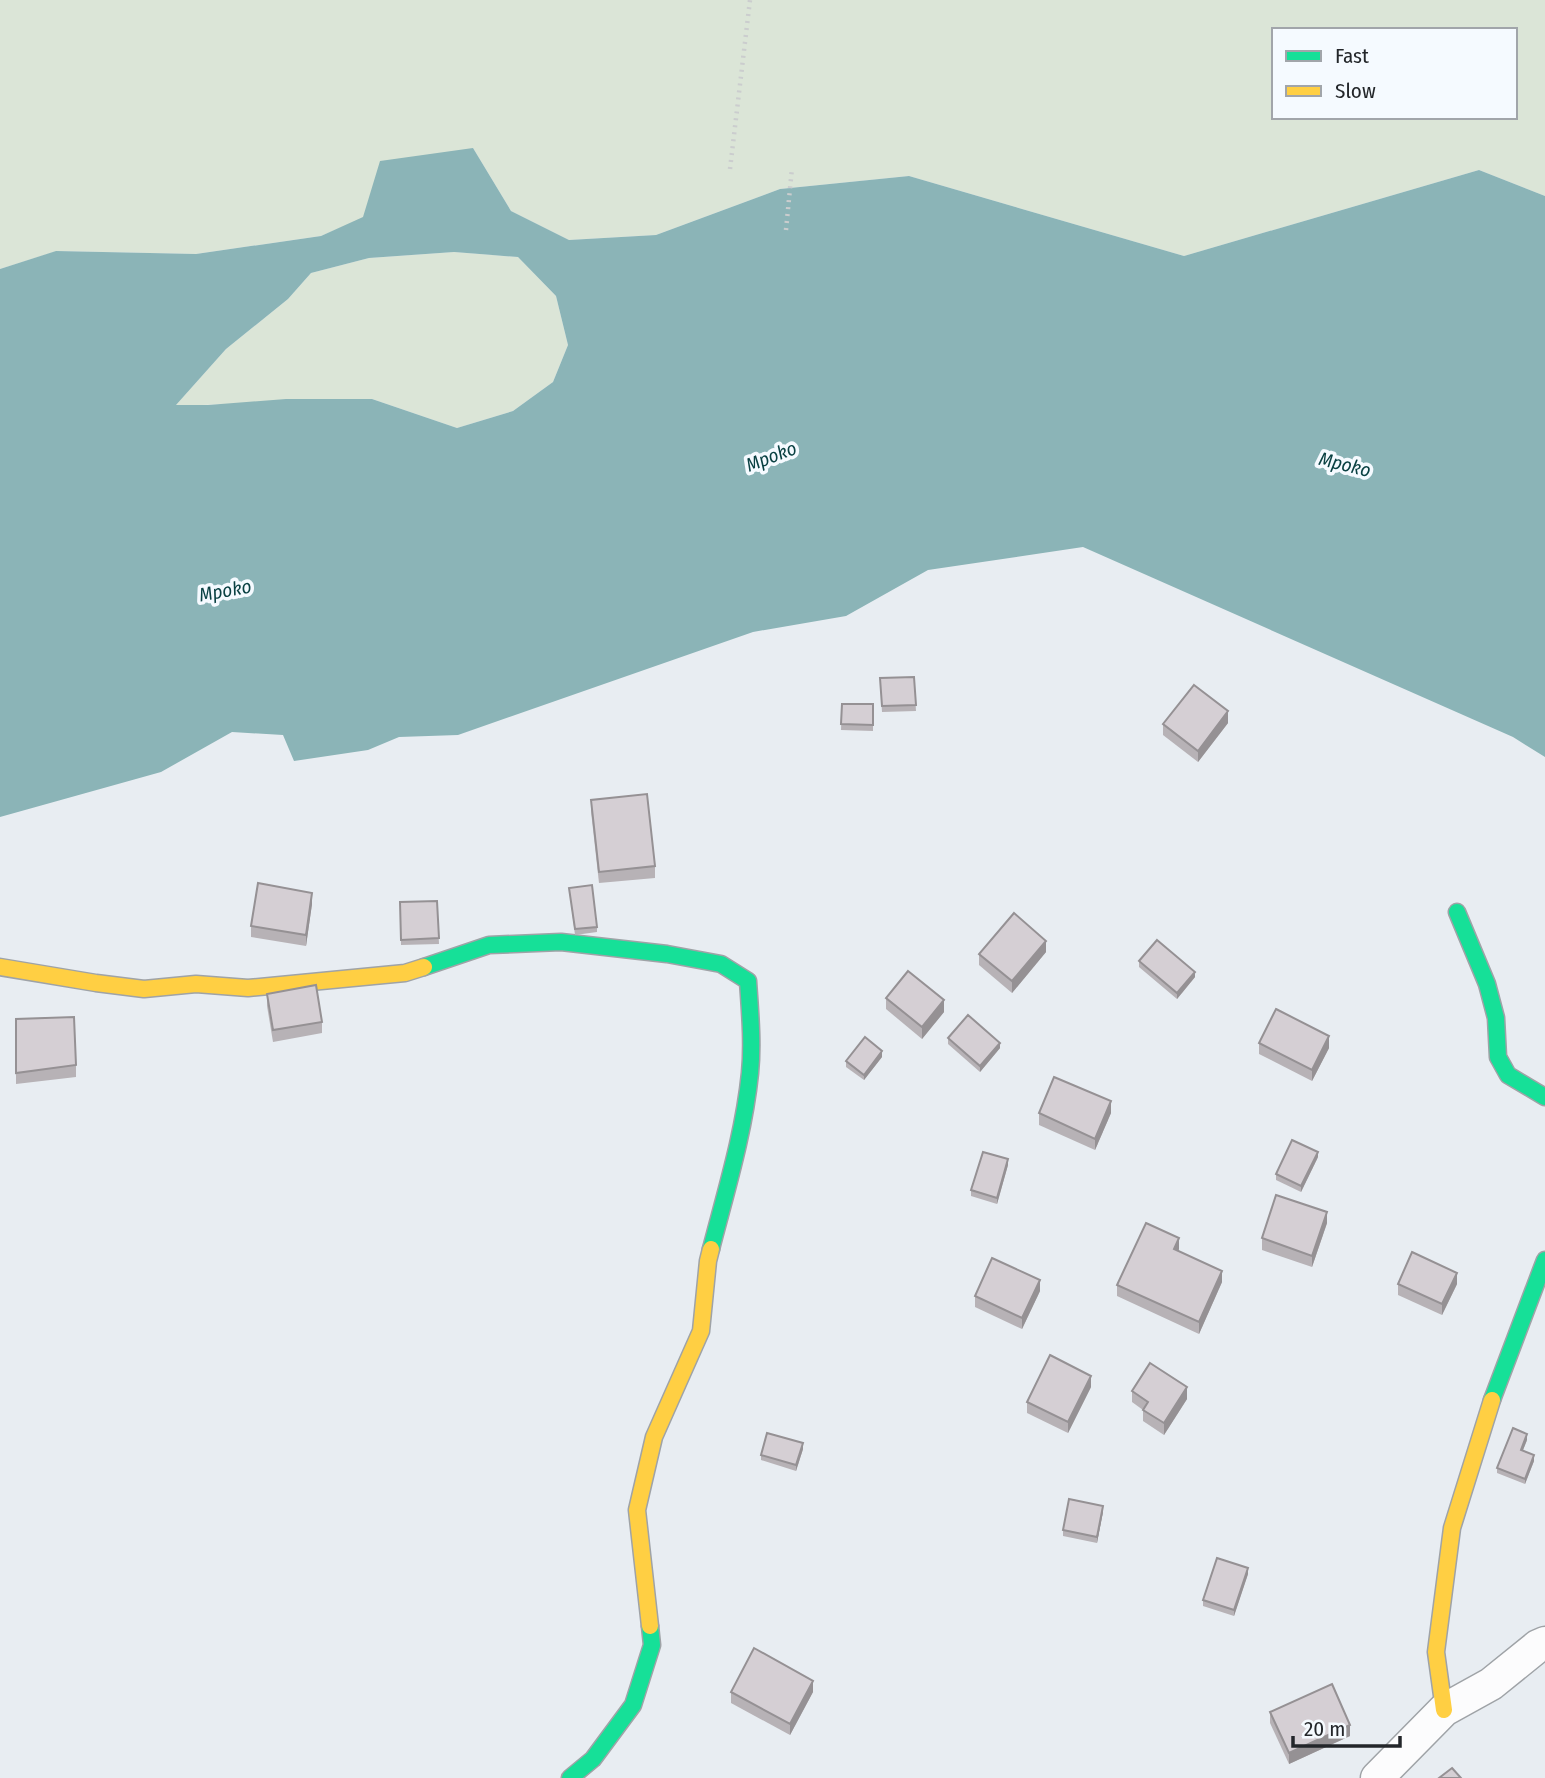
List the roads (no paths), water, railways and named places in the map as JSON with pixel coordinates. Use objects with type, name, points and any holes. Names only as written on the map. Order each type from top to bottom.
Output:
[{"type":"street","points":[[1457,912],[1487,984],[1496,1018],[1498,1057],[1508,1075],[1545,1097]]},
{"type":"street","points":[[0,967],[144,989],[197,984],[248,988],[405,973],[489,945],[561,942],[667,954],[721,964],[748,981],[750,1073],[736,1153],[708,1261],[701,1331],[654,1437],[637,1510],[652,1645],[634,1705],[593,1759],[570,1778]]},
{"type":"street","points":[[1444,1710],[1436,1652],[1452,1528],[1490,1404],[1545,1260]]},
{"type":"street","points":[[1377,1778],[1444,1710],[1491,1684],[1545,1643]]},
{"type":"water","name":"Mpoko","points":[[473,148],[511,211],[569,240],[656,235],[780,189],[909,176],[1184,256],[1479,170],[1545,196],[1545,757],[1513,737],[1083,547],[928,570],[846,616],[753,632],[458,735],[399,737],[368,750],[294,761],[283,735],[232,732],[161,772],[0,817],[0,269],[56,251],[196,254],[321,236],[363,217],[380,161]],"holes":[[[454,252],[518,257],[556,296],[568,345],[553,382],[513,411],[457,428],[372,399],[286,399],[176,405],[226,349],[288,299],[311,273],[369,258]]]}]
